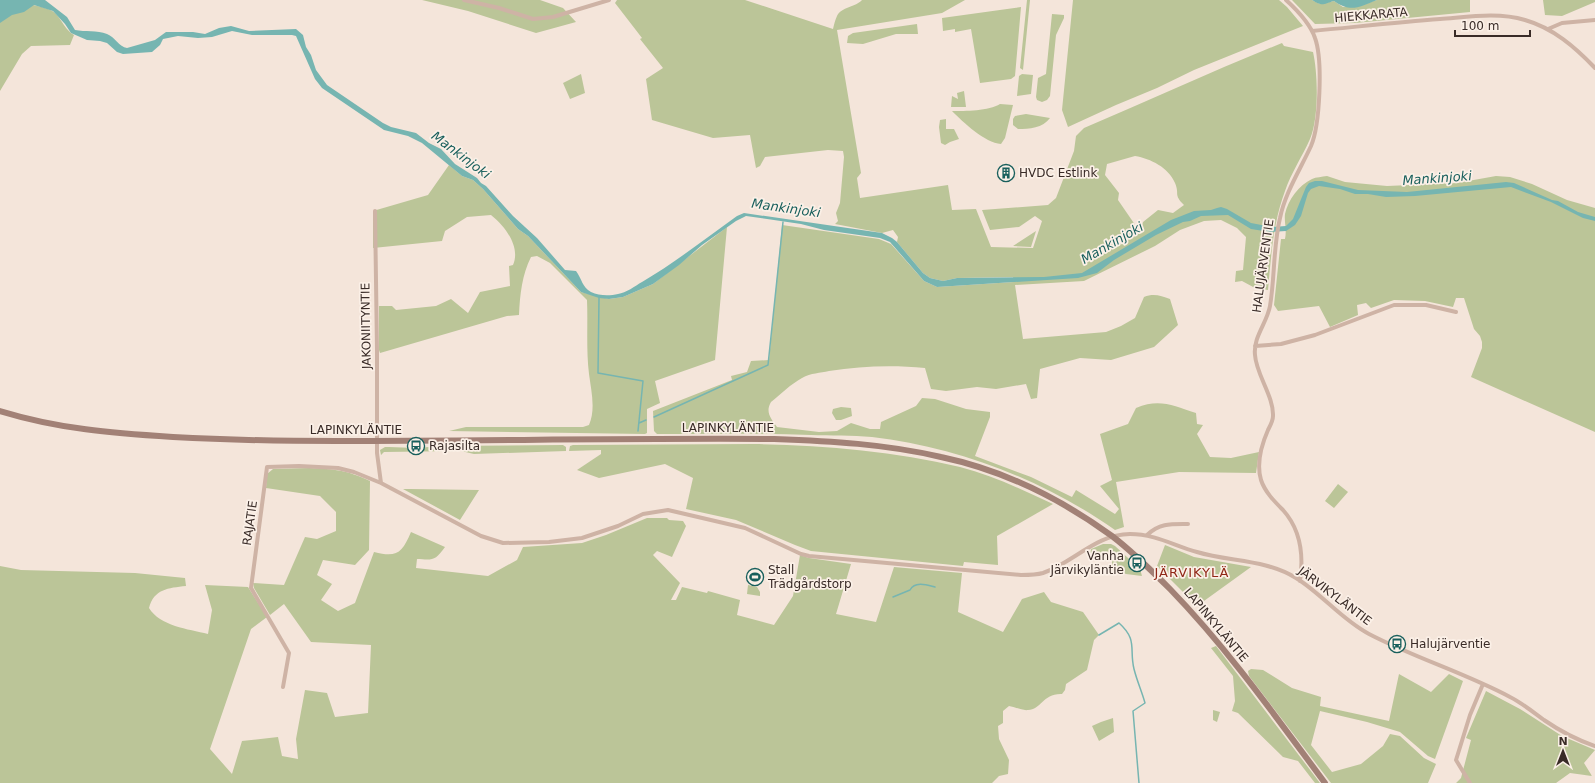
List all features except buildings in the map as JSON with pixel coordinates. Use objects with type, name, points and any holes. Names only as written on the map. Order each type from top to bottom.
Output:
[{"type":"main road","name":"LAPINKYLÄNTIE","points":[[0,411],[54,425],[131,434],[287,441],[766,439],[841,442],[877,446],[943,457],[997,474],[1053,498],[1077,512],[1113,537],[1151,570],[1212,636],[1325,783]]},
{"type":"street","points":[[464,0],[499,8],[533,19],[542,19],[609,0]]},
{"type":"street","name":"HALUJÄRVENTIE","points":[[1286,0],[1297,10],[1312,31],[1318,48],[1318,120],[1311,146],[1299,168],[1285,201],[1277,237],[1270,306],[1255,346],[1256,361],[1273,416],[1261,449],[1259,462],[1260,475],[1264,488],[1292,521],[1297,532],[1302,562],[1300,581]]},
{"type":"street","name":"HIEKKARATA","points":[[1312,31],[1489,16],[1512,17],[1525,20],[1548,29],[1584,56],[1595,68]]},
{"type":"street","points":[[1548,29],[1562,23],[1595,20]]},
{"type":"street","name":"JAKONIITYNTIE","points":[[375,211],[377,441]]},
{"type":"street","points":[[1255,346],[1281,344],[1315,335],[1394,305],[1426,305],[1456,312]]},
{"type":"street","points":[[377,441],[381,483],[481,536],[503,543],[549,542],[582,538],[618,526],[649,512],[671,510],[745,528],[801,554],[809,556],[1021,575],[1043,573],[1062,564],[1096,543],[1113,537]]},
{"type":"street","name":"RAJATIE","points":[[283,687],[289,653],[251,588],[267,467],[299,466],[338,468],[354,472],[381,483]]},
{"type":"street","points":[[1146,535],[1154,528],[1188,524]]},
{"type":"street","name":"JÄRVIKYLÄNTIE","points":[[1113,537],[1128,534],[1146,535],[1198,553],[1267,565],[1281,570],[1300,581],[1367,633],[1419,658],[1483,684],[1512,698],[1562,732],[1580,741],[1595,746]]},
{"type":"street","points":[[1470,783],[1456,760],[1470,715],[1483,684]]},
{"type":"green space","points":[[0,0],[37,6],[51,10],[74,35],[70,45],[31,46],[22,54],[0,91]]},
{"type":"green space","points":[[422,0],[540,0],[563,8],[576,22],[536,33],[468,11]]},
{"type":"green space","points":[[617,0],[745,0],[833,29],[839,13],[862,0],[965,0],[942,13],[837,30],[861,173],[857,178],[860,198],[948,185],[952,210],[976,209],[991,247],[1033,248],[1042,221],[1035,216],[1019,227],[990,230],[982,210],[1048,205],[1056,198],[1074,151],[1076,136],[1084,128],[1282,43],[1284,46],[1313,52],[1317,83],[1315,120],[1310,139],[1287,184],[1281,203],[1273,240],[1268,290],[1255,288],[1242,281],[1235,282],[1236,271],[1243,270],[1246,237],[1237,228],[1221,220],[1204,221],[1180,230],[1155,246],[1084,281],[1015,285],[1023,339],[1106,332],[1135,318],[1144,297],[1151,295],[1157,295],[1170,299],[1178,325],[1154,347],[1111,360],[1080,358],[1040,369],[1037,398],[1031,399],[1026,384],[996,389],[977,387],[946,391],[931,389],[925,368],[877,366],[841,369],[805,376],[771,402],[769,406],[771,418],[777,427],[819,432],[837,431],[851,423],[870,429],[880,429],[881,422],[916,406],[922,398],[935,399],[966,409],[990,412],[990,417],[975,456],[1031,477],[1072,497],[1076,490],[1115,514],[1119,509],[1100,486],[1112,480],[1100,434],[1128,424],[1136,408],[1145,405],[1159,403],[1166,404],[1196,413],[1197,424],[1203,425],[1197,434],[1210,457],[1231,458],[1259,452],[1256,473],[1179,472],[1116,482],[1124,527],[1115,530],[1088,512],[1059,496],[1030,481],[999,468],[936,449],[904,442],[857,436],[657,434],[654,431],[653,411],[732,380],[731,376],[747,372],[751,361],[769,360],[782,225],[879,239],[891,244],[924,281],[937,287],[1014,282],[1013,277],[957,278],[943,281],[930,278],[923,273],[897,242],[898,237],[893,230],[882,233],[835,224],[838,221],[836,213],[840,203],[844,157],[843,151],[828,150],[765,157],[760,166],[756,168],[750,135],[713,138],[652,120],[646,79],[663,68],[640,39],[642,38],[615,3]],"holes":[[[1135,156],[1153,162],[1168,172],[1175,183],[1179,199],[1184,205],[1173,213],[1158,210],[1143,222],[1140,232],[1118,200],[1119,193],[1105,175],[1107,164]]]},
{"type":"green space","points":[[1027,0],[1030,0],[1023,70],[1020,68]]},
{"type":"green space","points":[[1073,0],[1279,0],[1303,26],[1194,70],[1068,127],[1062,110]]},
{"type":"green space","points":[[1292,0],[1312,0],[1320,4],[1334,1],[1343,7],[1355,7],[1377,0],[1470,0],[1470,12],[1355,23],[1315,24]]},
{"type":"green space","points":[[1543,0],[1595,0],[1595,2],[1562,16],[1545,15]]},
{"type":"green space","points":[[1021,7],[1015,76],[1011,79],[980,83],[971,29],[955,32],[955,29],[943,31],[942,18]]},
{"type":"green space","points":[[1052,14],[1064,15],[1064,18],[1056,35],[1050,96],[1047,100],[1042,102],[1037,100],[1036,97],[1038,78],[1046,74]]},
{"type":"green space","points":[[917,24],[918,34],[896,34],[863,44],[847,43],[848,36],[853,33]]},
{"type":"green space","points":[[581,74],[585,93],[570,99],[563,83]]},
{"type":"green space","points":[[1022,74],[1033,75],[1031,94],[1017,96],[1019,76]]},
{"type":"green space","points":[[964,91],[966,107],[951,107],[952,96],[958,99],[957,93]]},
{"type":"green space","points":[[1000,104],[1013,105],[1005,138],[1001,144],[995,143],[981,136],[952,111],[970,111],[990,108]]},
{"type":"green space","points":[[1026,114],[1050,118],[1044,124],[1031,128],[1018,129],[1013,125],[1013,119],[1015,116]]},
{"type":"green space","points":[[946,119],[946,129],[954,129],[959,139],[945,145],[941,143],[939,127],[940,120]]},
{"type":"green space","points":[[449,165],[462,176],[473,180],[483,189],[518,229],[528,236],[581,292],[609,299],[623,297],[653,284],[727,227],[715,360],[655,381],[660,403],[647,409],[647,433],[449,431],[466,427],[583,427],[589,425],[593,406],[589,374],[587,300],[550,263],[537,256],[531,257],[525,271],[519,315],[507,316],[380,353],[379,306],[392,306],[396,310],[436,306],[451,299],[468,313],[480,292],[510,286],[509,266],[513,265],[515,251],[506,231],[491,215],[467,217],[445,231],[442,241],[373,248],[373,211],[428,195]]},
{"type":"green space","points":[[1327,176],[1345,182],[1387,186],[1457,183],[1496,176],[1510,177],[1532,184],[1567,200],[1595,208],[1595,432],[1471,377],[1482,348],[1482,342],[1480,336],[1474,329],[1464,298],[1456,298],[1453,307],[1425,301],[1394,300],[1371,308],[1366,303],[1357,305],[1358,315],[1330,327],[1319,306],[1278,311],[1274,305],[1281,239],[1285,239],[1286,236],[1286,209],[1295,194],[1303,185],[1314,178]]},
{"type":"green space","points":[[1036,231],[1031,247],[1013,246]]},
{"type":"green space","points":[[841,407],[851,408],[852,416],[841,420],[836,420],[832,413],[833,409]]},
{"type":"green space","points":[[754,444],[832,447],[935,461],[984,474],[1053,504],[997,536],[998,565],[964,562],[963,566],[811,551],[736,520],[686,509],[693,478],[665,464],[599,478],[577,470],[601,454],[601,450],[569,451],[570,446],[573,445]]},
{"type":"green space","points":[[563,445],[566,447],[566,451],[474,454],[461,451],[384,452],[381,455],[380,450],[385,447],[416,448],[441,446]]},
{"type":"green space","points":[[309,468],[340,471],[354,474],[370,481],[369,550],[355,565],[323,560],[317,575],[332,584],[321,600],[338,611],[355,603],[374,552],[393,554],[398,552],[405,545],[411,532],[445,547],[439,555],[433,559],[417,559],[416,568],[488,576],[517,560],[523,547],[582,543],[647,518],[667,518],[669,520],[683,521],[686,526],[672,557],[657,551],[653,555],[680,583],[671,600],[676,600],[682,587],[707,593],[708,591],[740,600],[737,615],[774,625],[793,596],[800,555],[809,558],[851,564],[836,614],[876,622],[894,567],[962,573],[958,612],[1003,632],[1022,599],[1044,592],[1051,602],[1083,612],[1099,635],[1094,640],[1087,670],[1066,684],[1065,690],[1062,694],[1050,696],[1032,709],[1024,710],[1009,706],[1003,711],[1003,723],[998,726],[999,739],[1009,760],[1008,774],[999,776],[992,783],[0,783],[0,566],[21,570],[135,573],[185,578],[186,586],[168,589],[158,593],[151,602],[149,608],[160,619],[167,623],[208,634],[212,610],[205,585],[248,587],[267,617],[251,629],[210,749],[232,774],[242,741],[278,737],[282,756],[298,759],[296,739],[305,690],[327,693],[335,717],[368,713],[371,645],[311,642],[284,604],[270,615],[254,588],[253,583],[284,585],[305,537],[317,539],[336,531],[336,512],[320,496],[266,488],[267,474],[273,469]]},
{"type":"green space","points":[[1338,484],[1348,492],[1334,508],[1325,501]]},
{"type":"green space","points":[[403,489],[411,489],[479,490],[460,520]]},
{"type":"green space","points":[[1103,544],[1111,544],[1115,546],[1140,569],[1142,576],[1112,570],[1112,561],[1090,558],[1091,549]]},
{"type":"green space","points":[[1165,545],[1194,557],[1251,567],[1197,606],[1157,566]]},
{"type":"green space","points":[[748,585],[757,587],[760,592],[760,596],[747,594]]},
{"type":"green space","points":[[1216,646],[1320,783],[1315,783],[1298,761],[1283,757],[1238,713],[1232,711],[1235,701],[1233,676],[1211,648]]},
{"type":"green space","points":[[1251,669],[1263,670],[1292,688],[1321,697],[1320,706],[1389,721],[1399,674],[1431,692],[1449,674],[1463,681],[1435,759],[1428,756],[1400,732],[1367,722],[1320,711],[1311,745],[1332,772],[1361,764],[1383,746],[1390,734],[1400,736],[1424,758],[1436,764],[1428,783],[1331,783],[1249,676],[1248,671]]},
{"type":"green space","points":[[1486,691],[1520,709],[1562,736],[1595,750],[1584,763],[1592,776],[1570,773],[1556,783],[1456,783],[1461,778],[1471,740],[1466,738]]},
{"type":"green space","points":[[1213,710],[1220,712],[1217,722],[1213,720]]},
{"type":"green space","points":[[1113,718],[1114,732],[1099,741],[1092,726]]},
{"type":"water","points":[[0,0],[45,0],[67,17],[75,30],[107,34],[122,46],[127,48],[155,40],[166,32],[193,32],[205,34],[219,28],[231,26],[249,31],[296,29],[303,35],[306,47],[311,55],[316,70],[327,85],[383,123],[391,127],[416,133],[429,143],[441,149],[455,164],[477,178],[486,186],[513,216],[537,238],[565,270],[576,271],[588,290],[601,295],[615,295],[630,289],[679,258],[737,216],[744,213],[882,233],[897,242],[923,273],[930,278],[943,281],[957,278],[1044,277],[1082,273],[1171,220],[1194,211],[1211,210],[1221,207],[1251,223],[1272,227],[1286,226],[1293,219],[1306,187],[1309,183],[1315,181],[1322,181],[1358,190],[1407,192],[1506,182],[1514,183],[1552,200],[1558,201],[1578,212],[1595,217],[1595,221],[1583,218],[1551,202],[1511,187],[1415,196],[1386,197],[1368,194],[1355,194],[1340,189],[1319,186],[1311,189],[1308,193],[1301,216],[1295,225],[1286,231],[1270,232],[1251,229],[1228,215],[1201,216],[1190,221],[1183,222],[1156,235],[1114,260],[1097,273],[1078,278],[937,287],[924,281],[890,242],[880,238],[746,216],[736,221],[702,245],[679,265],[653,284],[623,297],[609,299],[599,298],[581,292],[528,236],[518,229],[483,189],[473,180],[462,176],[422,143],[408,136],[384,130],[322,88],[315,79],[296,36],[252,35],[232,31],[212,37],[198,38],[178,36],[163,39],[160,45],[152,52],[123,54],[117,52],[107,43],[87,40],[71,33],[53,11],[34,5],[24,12],[12,15],[0,23]]},
{"type":"water","points":[[1312,0],[1377,0],[1360,7],[1350,8],[1340,5],[1334,1],[1319,4]]},
{"type":"waterway","name":"Mankinjoki","points":[[654,417],[768,365],[783,222]]},
{"type":"waterway","points":[[599,298],[598,373],[643,381],[638,431]]},
{"type":"waterway","points":[[639,423],[646,420]]},
{"type":"waterway","points":[[893,597],[910,590],[915,585],[935,587]]},
{"type":"waterway","points":[[1099,635],[1119,623],[1125,629],[1131,640],[1134,669],[1145,703],[1133,711],[1139,783]]},
{"type":"place","name":"HVDC Estlink","points":[[1006,173]]},
{"type":"place","name":"Rajasilta","points":[[416,446]]},
{"type":"place","name":"Vanha Järvikyläntie","points":[[1137,563]]},
{"type":"place","name":"Stall Trädgårdstorp","points":[[755,577]]},
{"type":"place","name":"Halujärventie","points":[[1397,644]]},
{"type":"district","name":"JÄRVIKYLÄ","points":[[1192,572]]}]
